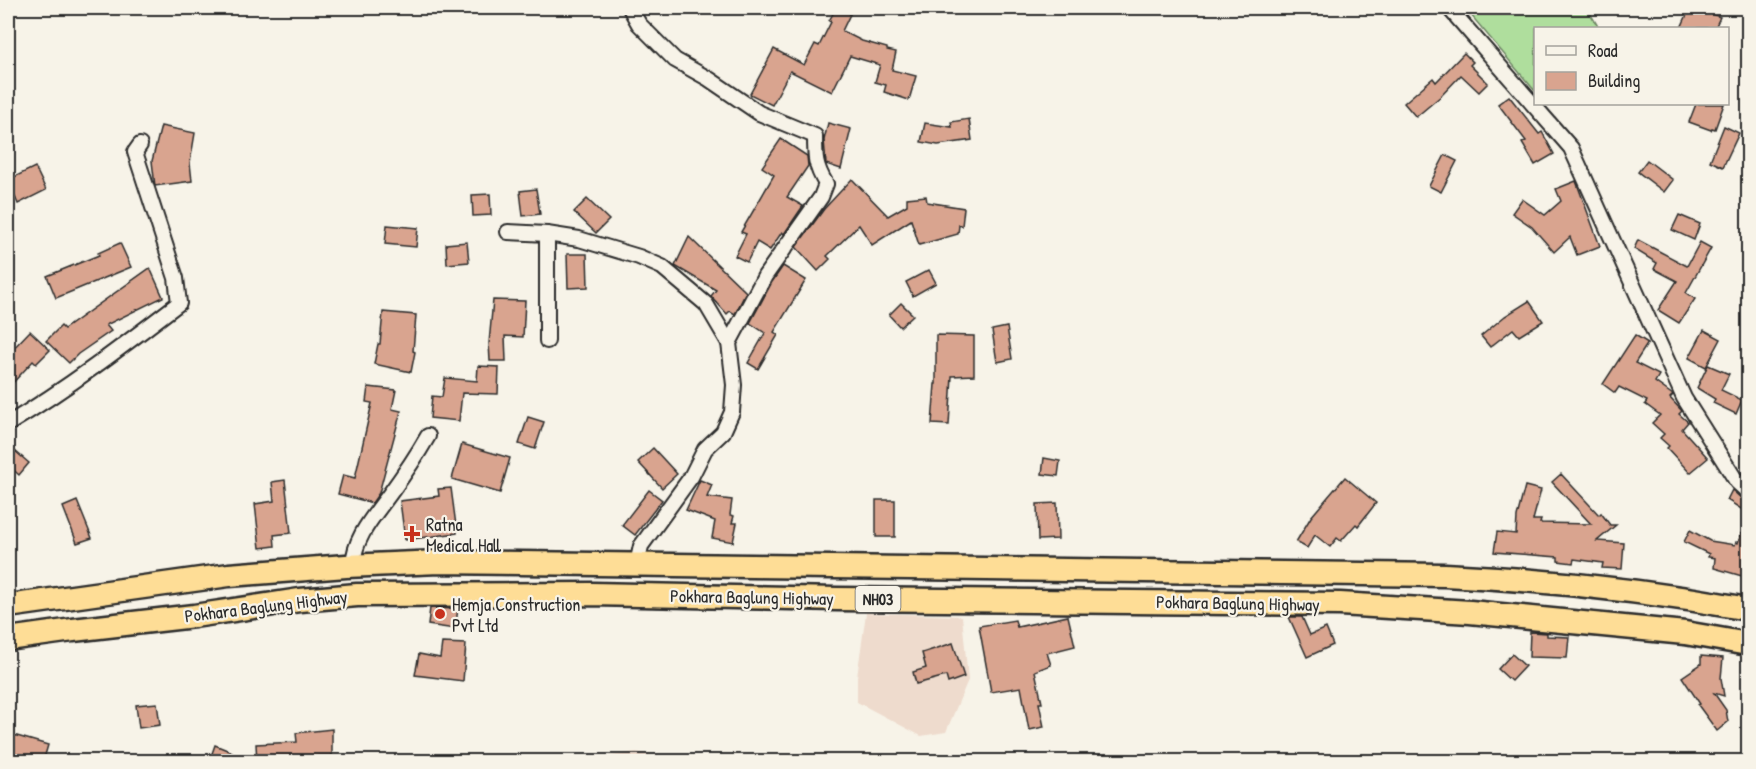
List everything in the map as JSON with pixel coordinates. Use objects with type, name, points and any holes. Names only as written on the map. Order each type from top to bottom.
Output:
[{"type":"highway","name":"Pokhara Baglung Highway","points":[[8,606],[229,575],[439,562],[1456,576],[1547,581],[1627,590],[1749,609]]},
{"type":"highway","name":"Pokhara Baglung Highway","points":[[8,639],[194,616],[300,600],[357,595],[592,594],[1340,604],[1470,612],[1685,633],[1749,644]]},
{"type":"street","points":[[630,8],[639,24],[675,60],[759,112],[815,136],[815,158],[818,171],[826,184],[821,197],[765,276],[729,343]]},
{"type":"street","points":[[1449,8],[1571,148],[1684,398],[1737,482],[1749,492]]},
{"type":"street","points":[[8,424],[108,358],[179,303],[176,278],[135,152],[140,145]]},
{"type":"street","points":[[508,232],[547,234],[579,239],[639,257],[662,267],[706,304],[729,343],[734,385],[732,412],[723,432],[705,449],[691,477],[641,546],[637,564]]},
{"type":"street","points":[[547,234],[547,341]]},
{"type":"street","points":[[353,566],[353,554],[360,537],[428,436]]},
{"type":"shaded area","points":[[866,613],[962,616],[968,680],[946,732],[921,736],[857,702],[857,677]]},
{"type":"shaded area","points":[[636,752],[666,758],[666,761],[588,760]]},
{"type":"green space","points":[[1465,8],[1587,8],[1598,27],[1534,27],[1534,90]]},
{"type":"building","points":[[836,8],[853,8],[842,31],[862,41],[896,52],[892,70],[916,76],[909,100],[884,92],[886,85],[875,82],[880,65],[850,56],[832,92],[790,71],[772,105],[750,94],[774,49],[804,65],[815,44],[819,46]]},
{"type":"building","points":[[1690,8],[1720,17],[1715,27],[1681,27]]},
{"type":"building","points":[[1464,53],[1473,62],[1470,65],[1488,83],[1479,92],[1461,75],[1416,117],[1404,103],[1433,78],[1436,82]]},
{"type":"building","points":[[1509,96],[1539,134],[1542,132],[1554,154],[1535,165],[1522,143],[1526,141],[1498,104]]},
{"type":"building","points":[[1696,105],[1724,105],[1715,129],[1711,130],[1689,122]]},
{"type":"building","points":[[969,119],[972,140],[938,145],[921,142],[925,123],[952,127],[951,122]]},
{"type":"building","points":[[828,123],[851,129],[841,169],[826,164],[824,140]]},
{"type":"building","points":[[161,126],[195,133],[190,163],[192,181],[155,186],[152,161]]},
{"type":"building","points":[[1724,126],[1739,133],[1723,167],[1710,161]]},
{"type":"building","points":[[781,139],[807,156],[808,166],[787,197],[803,206],[770,250],[757,242],[747,262],[735,256],[746,234],[741,232],[774,175],[762,167]]},
{"type":"building","points":[[1445,155],[1457,161],[1441,192],[1429,186]]},
{"type":"building","points":[[1647,160],[1673,180],[1664,192],[1638,172]]},
{"type":"building","points":[[35,167],[46,190],[18,204],[8,180]]},
{"type":"building","points":[[852,179],[888,216],[907,205],[907,198],[926,196],[927,202],[964,208],[962,226],[959,225],[958,234],[919,245],[911,220],[872,245],[859,225],[827,256],[830,259],[818,271],[796,247],[824,209]]},
{"type":"building","points":[[1576,181],[1600,246],[1577,255],[1570,237],[1554,252],[1532,227],[1512,213],[1522,199],[1545,215],[1561,201],[1556,189]]},
{"type":"building","points":[[536,189],[540,214],[523,216],[520,191]]},
{"type":"building","points":[[490,194],[491,215],[473,216],[472,195]]},
{"type":"building","points":[[587,199],[609,220],[596,233],[574,212]]},
{"type":"building","points":[[1679,215],[1700,224],[1694,240],[1672,230]]},
{"type":"building","points":[[387,225],[418,228],[416,247],[385,244]]},
{"type":"building","points":[[689,237],[746,292],[735,314],[730,311],[727,314],[711,296],[716,290],[675,266]]},
{"type":"building","points":[[1638,240],[1687,266],[1700,242],[1711,248],[1686,293],[1695,299],[1679,323],[1658,310],[1677,281],[1654,269],[1657,263],[1634,249]]},
{"type":"building","points":[[467,242],[469,262],[447,264],[446,244]]},
{"type":"building","points":[[120,243],[131,267],[56,298],[47,276],[99,255],[98,253]]},
{"type":"building","points":[[567,254],[587,254],[588,287],[568,288]]},
{"type":"building","points":[[783,266],[806,280],[774,332],[778,335],[758,369],[748,363],[765,333],[750,323]]},
{"type":"building","points":[[150,268],[163,297],[106,325],[111,331],[69,363],[46,341],[61,326],[64,329]]},
{"type":"building","points":[[929,270],[936,283],[913,296],[906,282]]},
{"type":"building","points":[[493,300],[525,301],[523,337],[505,336],[506,361],[490,361],[489,343]]},
{"type":"building","points":[[1529,301],[1543,321],[1519,336],[1513,329],[1490,347],[1481,336],[1505,316]]},
{"type":"building","points":[[901,303],[913,315],[900,327],[889,315]]},
{"type":"building","points":[[383,312],[416,315],[413,351],[415,352],[411,372],[374,364],[378,344],[380,344]]},
{"type":"building","points":[[1007,327],[1012,359],[997,362],[992,330]]},
{"type":"building","points":[[1704,330],[1721,339],[1706,367],[1689,358]]},
{"type":"building","points":[[30,331],[50,350],[36,364],[33,361],[8,388],[8,354]]},
{"type":"building","points":[[936,335],[974,336],[974,375],[952,376],[949,425],[932,424],[936,384]]},
{"type":"building","points":[[1635,335],[1648,343],[1635,363],[1659,375],[1655,382],[1673,395],[1670,398],[1682,411],[1679,414],[1688,422],[1682,429],[1708,458],[1690,473],[1660,438],[1664,434],[1652,423],[1660,415],[1645,404],[1647,401],[1619,387],[1615,393],[1603,384]]},
{"type":"building","points":[[1708,365],[1729,374],[1721,390],[1742,400],[1736,414],[1713,403],[1715,399],[1697,388]]},
{"type":"building","points":[[478,366],[499,367],[498,394],[462,393],[459,421],[430,418],[432,396],[442,397],[445,378],[477,381]]},
{"type":"building","points":[[368,387],[396,390],[392,409],[401,411],[379,493],[372,503],[338,494],[343,475],[355,478],[372,403],[366,402]]},
{"type":"building","points":[[528,417],[544,422],[535,449],[519,444]]},
{"type":"building","points":[[462,444],[510,458],[500,493],[452,479]]},
{"type":"building","points":[[8,445],[29,463],[19,475],[8,465]]},
{"type":"building","points":[[653,448],[677,474],[662,488],[638,462]]},
{"type":"building","points":[[1044,458],[1060,461],[1058,476],[1042,474]]},
{"type":"building","points":[[1561,474],[1599,515],[1601,513],[1610,525],[1616,525],[1597,541],[1624,543],[1622,569],[1602,568],[1603,563],[1574,559],[1573,563],[1558,561],[1558,557],[1494,552],[1497,532],[1516,534],[1517,517],[1525,486],[1541,490],[1533,520],[1541,520],[1540,523],[1591,524],[1552,482]]},
{"type":"building","points":[[1345,477],[1376,503],[1358,526],[1356,524],[1341,541],[1337,538],[1330,547],[1315,535],[1307,548],[1296,542],[1311,517]]},
{"type":"building","points":[[285,480],[291,533],[274,535],[275,546],[260,548],[255,504],[274,501],[272,482]]},
{"type":"building","points":[[700,480],[712,485],[707,497],[732,500],[730,515],[734,516],[732,523],[737,523],[733,542],[712,538],[715,521],[686,510]]},
{"type":"building","points":[[451,488],[457,533],[405,540],[400,501],[439,496],[438,489]]},
{"type":"building","points":[[649,490],[662,500],[635,535],[622,525]]},
{"type":"building","points":[[1732,490],[1742,499],[1749,501],[1749,514],[1727,500]]},
{"type":"building","points":[[876,500],[895,500],[895,537],[876,537]]},
{"type":"building","points":[[77,501],[92,538],[77,543],[63,507]]},
{"type":"building","points":[[1057,503],[1058,539],[1038,540],[1037,504]]},
{"type":"building","points":[[1746,519],[1749,520],[1749,578],[1714,568],[1715,558],[1708,557],[1709,554],[1684,542],[1690,530],[1710,541],[1735,545],[1736,542],[1738,543]]},
{"type":"building","points":[[430,608],[458,609],[455,629],[428,625]]},
{"type":"building","points":[[1068,616],[1075,646],[1047,653],[1051,665],[1035,671],[1042,703],[1039,703],[1044,727],[1029,730],[1021,687],[991,692],[979,626],[1015,620],[1017,627]]},
{"type":"building","points":[[1289,617],[1302,617],[1310,635],[1326,628],[1333,645],[1307,657]]},
{"type":"building","points":[[1530,632],[1547,633],[1547,636],[1569,637],[1567,658],[1529,657]]},
{"type":"building","points":[[442,643],[466,644],[463,681],[415,675],[419,654],[440,658]]},
{"type":"building","points":[[953,643],[964,677],[948,683],[946,676],[916,684],[913,672],[926,668],[922,653]]},
{"type":"building","points":[[1512,654],[1525,666],[1511,681],[1498,669]]},
{"type":"building","points":[[1701,656],[1723,658],[1721,678],[1724,696],[1714,693],[1726,710],[1728,722],[1717,731],[1698,705],[1700,704],[1682,677],[1701,664]]},
{"type":"building","points":[[157,703],[160,725],[139,728],[136,705]]},
{"type":"building","points":[[332,729],[332,756],[319,756],[319,762],[257,762],[256,744],[297,742],[296,733]]},
{"type":"building","points":[[10,734],[48,745],[43,762],[8,762]]},
{"type":"building","points":[[215,745],[232,752],[228,762],[209,762]]},
{"type":"place","name":"Ratna Medical Hall","points":[[412,534]]},
{"type":"place","name":"Hemja Construction Pvt Ltd","points":[[440,614]]}]
